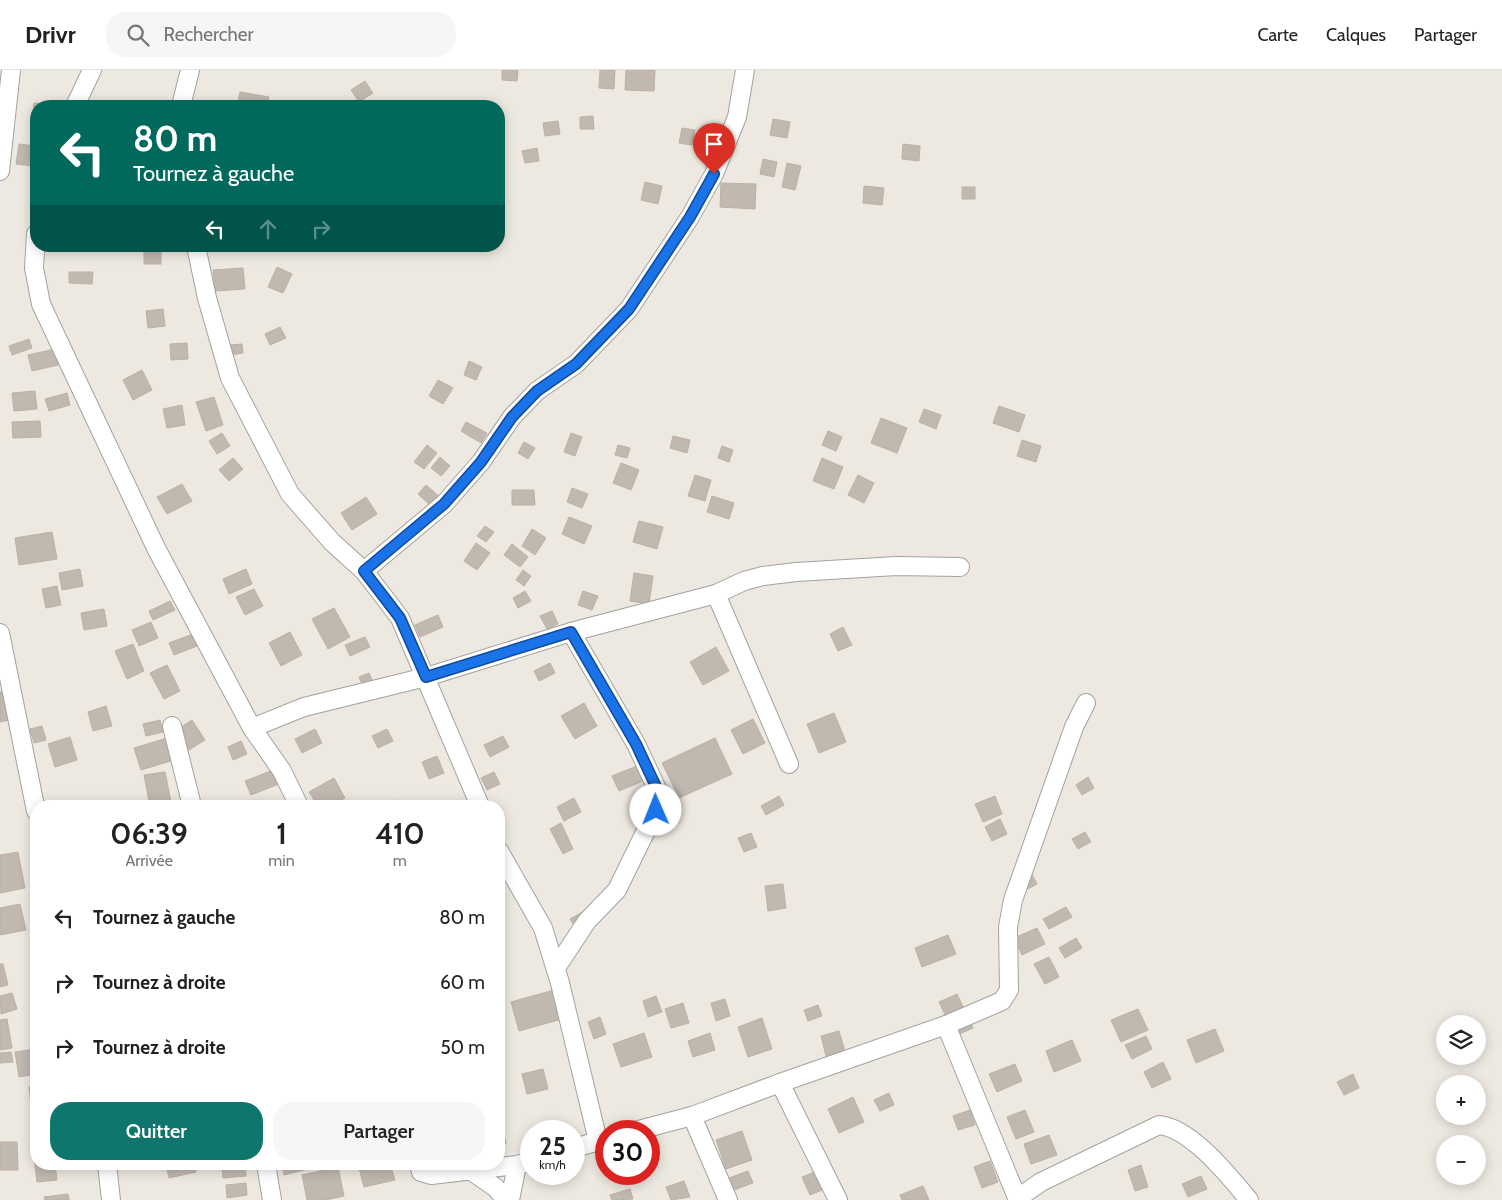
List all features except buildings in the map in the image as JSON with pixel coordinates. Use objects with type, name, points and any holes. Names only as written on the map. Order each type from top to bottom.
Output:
[{"type":"street","points":[[0,171],[11,70]]},
{"type":"street","points":[[78,100],[92,70]]},
{"type":"street","points":[[182,100],[190,70]]},
{"type":"street","points":[[364,571],[444,504],[481,462],[518,410],[537,391],[576,364],[629,309],[690,217],[714,174],[737,117],[745,70]]},
{"type":"street","points":[[35,252],[34,268],[41,304],[156,548],[252,728],[282,771],[296,800]]},
{"type":"street","points":[[197,252],[207,298],[230,378],[290,494],[332,542],[364,571],[400,618],[477,800]]},
{"type":"street","points":[[252,728],[304,707],[426,677],[571,632],[716,594],[744,581],[796,572],[896,566],[960,567]]},
{"type":"street","points":[[716,594],[789,764]]},
{"type":"street","points":[[556,968],[587,921],[617,890],[656,810],[658,800],[658,791],[636,744],[571,632]]},
{"type":"street","points":[[0,633],[34,800]]},
{"type":"street","points":[[660,1124],[692,1116],[780,1082],[946,1025],[1002,1001],[1008,990],[1008,927],[1013,900],[1074,727],[1086,703]]},
{"type":"street","points":[[172,726],[190,800]]},
{"type":"street","points":[[505,862],[544,928],[597,1120]]},
{"type":"street","points":[[946,1025],[1018,1199],[1041,1182],[1159,1125],[1168,1126],[1205,1150],[1249,1200]]},
{"type":"street","points":[[780,1082],[838,1200]]},
{"type":"street","points":[[692,1116],[728,1200]]},
{"type":"street","points":[[505,1165],[520,1164]]},
{"type":"street","points":[[108,1170],[111,1200]]},
{"type":"street","points":[[267,1170],[272,1200]]},
{"type":"street","points":[[420,1170],[425,1174],[470,1170],[496,1188],[506,1200]]},
{"type":"street","points":[[510,1200],[520,1174]]},
{"type":"route","points":[[656,810],[658,791],[636,744],[571,632],[426,677],[400,618],[364,571],[424,523],[444,504],[481,462],[512,417],[537,391],[576,364],[629,309],[690,217],[714,174]]}]
